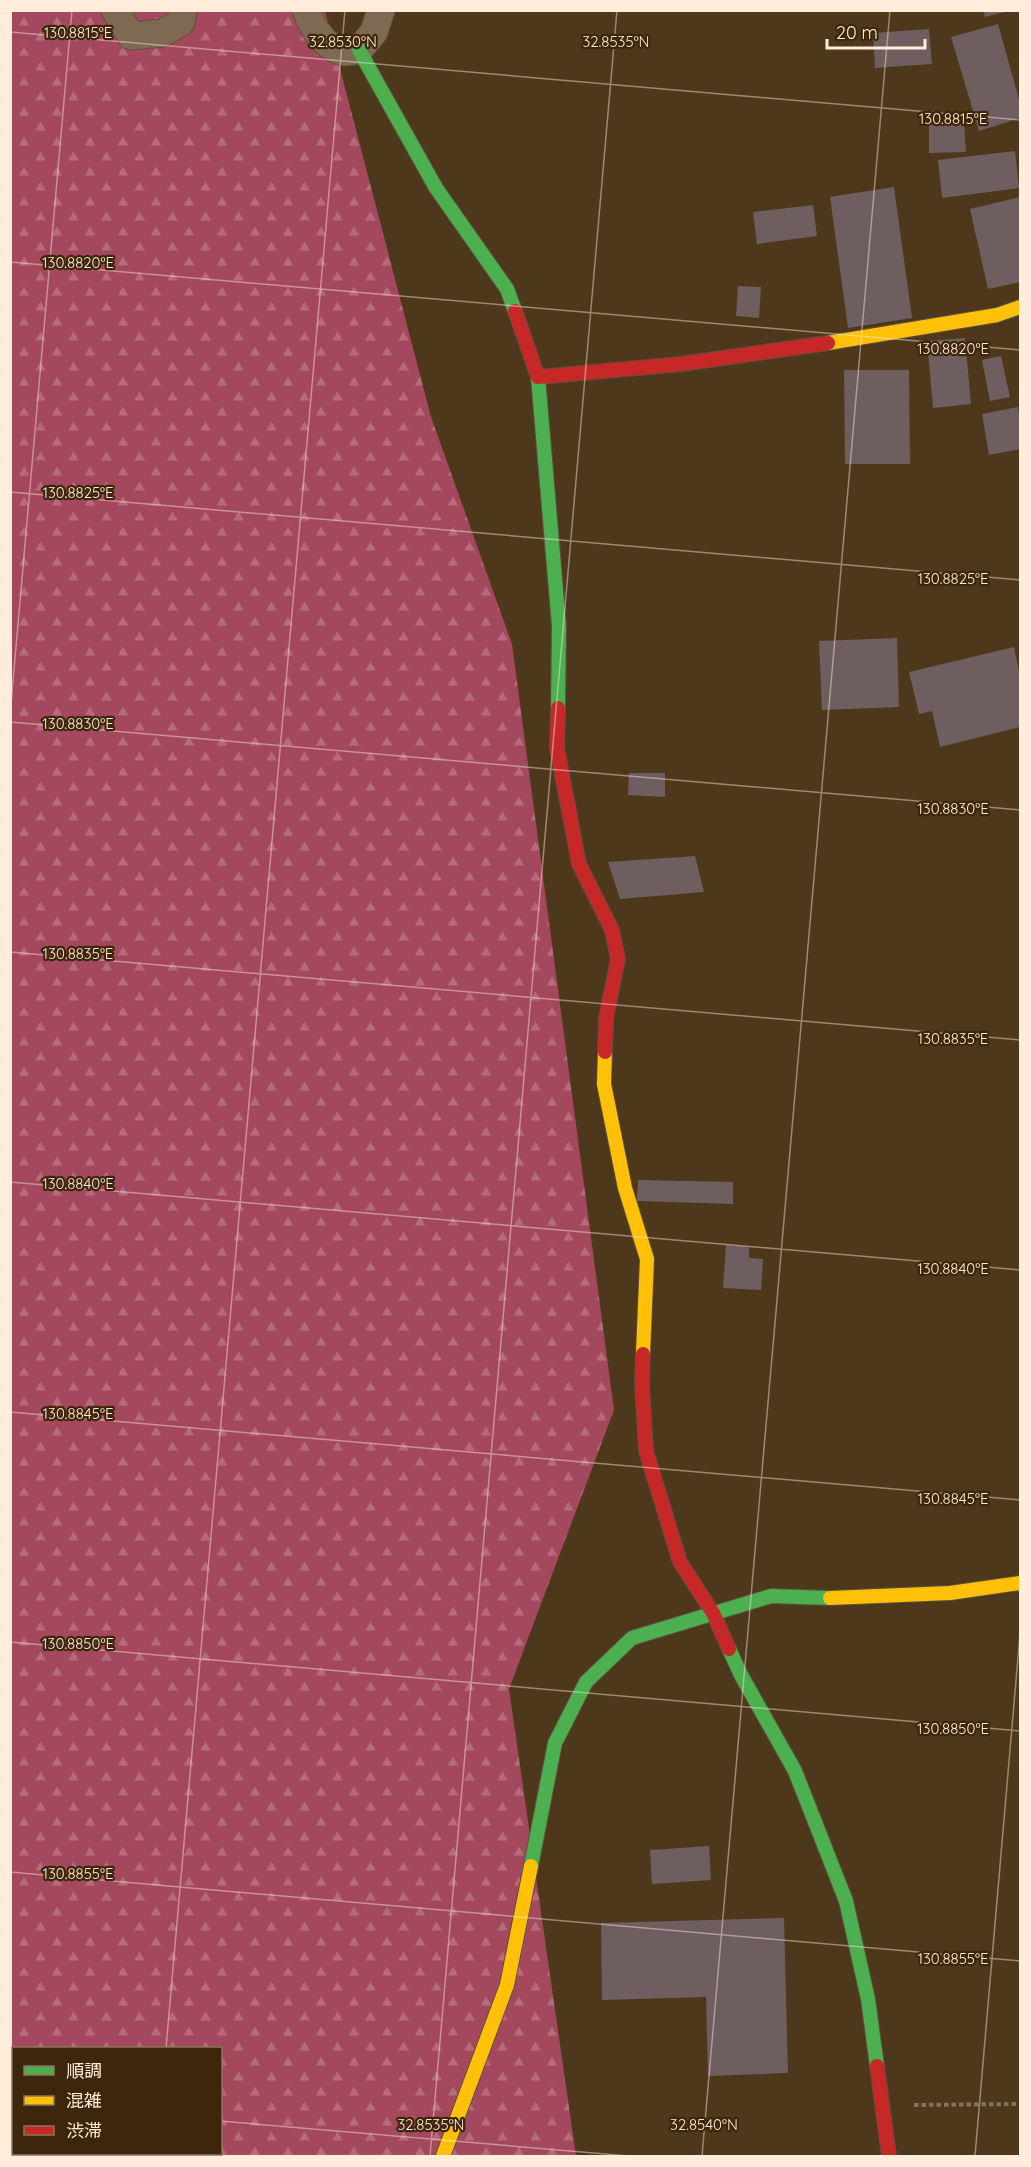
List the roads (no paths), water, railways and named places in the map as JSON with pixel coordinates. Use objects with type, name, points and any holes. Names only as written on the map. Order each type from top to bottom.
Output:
[{"type":"street","points":[[115,10],[131,36],[163,33],[181,22],[183,10]]},
{"type":"street","points":[[306,10],[327,45],[345,52],[359,50],[374,33],[381,10]]},
{"type":"street","points":[[359,50],[436,188],[507,289],[538,377],[559,626],[557,747],[579,864],[612,930],[618,960],[606,1018],[604,1084],[625,1188],[646,1259],[642,1384],[646,1451],[680,1562],[713,1613],[741,1675],[795,1771],[846,1901],[868,1999],[889,2157]]},
{"type":"street","points":[[538,377],[693,363],[903,332],[997,315],[1020,307]]},
{"type":"street","points":[[443,2157],[507,1985],[555,1743],[586,1682],[632,1638],[771,1596],[828,1598],[951,1593],[1020,1583]]}]
